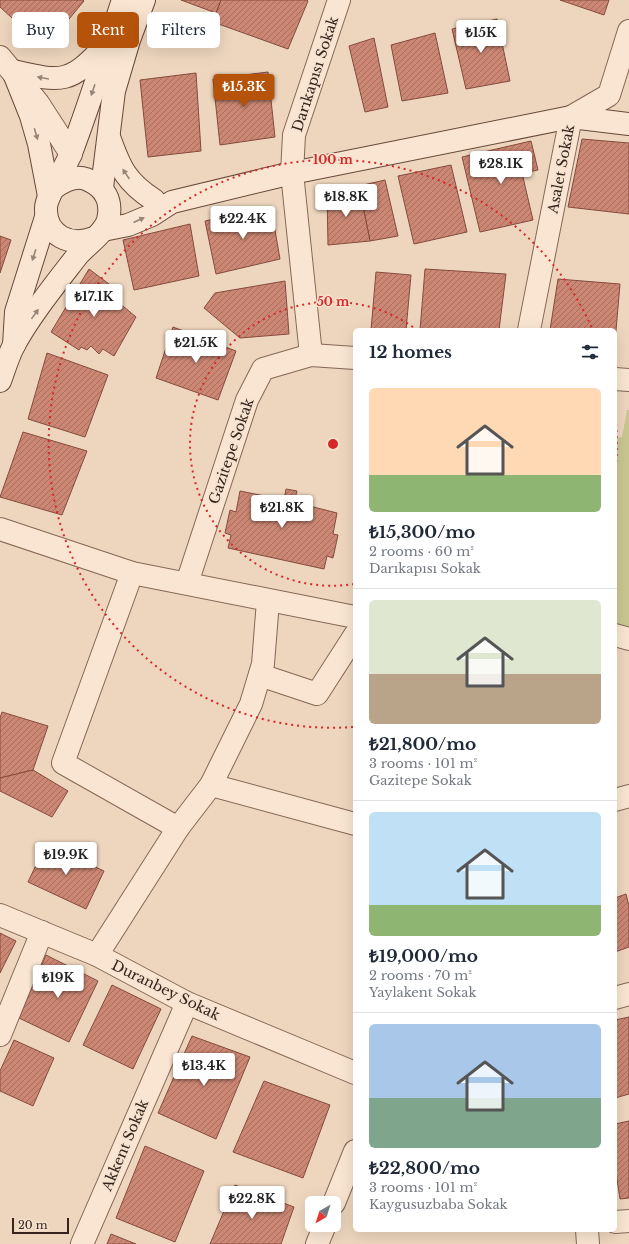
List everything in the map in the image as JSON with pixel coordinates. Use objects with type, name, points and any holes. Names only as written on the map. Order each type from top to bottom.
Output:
[{"type":"street","points":[[119,12],[123,0]]},
{"type":"street","points":[[0,381],[13,346],[77,256],[108,221],[110,210],[104,191],[108,134],[114,91],[129,40],[144,0]]},
{"type":"street","name":"Darıkapısı Sokak","points":[[311,355],[292,173],[294,135],[339,0]]},
{"type":"street","name":"Asalet Sokak","points":[[529,328],[571,117],[609,95],[629,31]]},
{"type":"street","points":[[6,64],[52,80],[69,77],[89,63],[103,48]]},
{"type":"street","points":[[13,346],[16,312],[46,218],[46,207],[71,154],[107,48]]},
{"type":"street","points":[[6,64],[38,103],[71,154]]},
{"type":"street","points":[[6,64],[31,116],[52,192]]},
{"type":"street","points":[[52,192],[64,181],[74,178],[85,179],[104,191],[163,201],[292,173],[571,117],[629,124]]},
{"type":"street","points":[[108,134],[117,159],[126,176],[137,189],[163,201]]},
{"type":"street","points":[[46,218],[50,227],[65,240],[75,242],[85,241],[98,234],[128,225],[152,215],[163,201]]},
{"type":"street","points":[[311,355],[353,358]]},
{"type":"street","name":"Gazitepe Sokak","points":[[187,584],[247,400],[263,369],[311,355]]},
{"type":"street","points":[[617,379],[629,380]]},
{"type":"street","points":[[0,528],[132,573],[353,617]]},
{"type":"street","points":[[132,573],[63,763],[178,828]]},
{"type":"street","points":[[97,955],[178,828],[211,785],[251,704],[263,664],[268,601]]},
{"type":"street","points":[[617,636],[629,639]]},
{"type":"street","points":[[260,675],[317,694],[353,638]]},
{"type":"street","points":[[211,785],[353,823]]},
{"type":"street","points":[[617,799],[629,796]]},
{"type":"street","name":"Duranbey Sokak","points":[[0,915],[97,955],[187,1003],[353,1072]]},
{"type":"street","points":[[0,1035],[42,932]]},
{"type":"street","points":[[617,997],[629,994]]},
{"type":"street","name":"Akkent Sokak","points":[[82,1244],[187,1003]]},
{"type":"street","points":[[337,1196],[353,1156]]},
{"type":"street","points":[[617,1222],[629,1221]]},
{"type":"street","points":[[317,1244],[322,1232]]},
{"type":"street","points":[[587,1232],[588,1244]]},
{"type":"shaded area","points":[[627,410],[629,410],[629,631],[617,628],[617,438],[622,437]]},
{"type":"building","points":[[0,0],[84,1],[69,19],[69,12],[12,12],[12,18],[0,7]]},
{"type":"building","points":[[181,0],[221,0],[216,12]]},
{"type":"building","points":[[221,0],[308,1],[288,49],[220,25],[220,12],[217,12]]},
{"type":"building","points":[[560,0],[609,0],[604,15]]},
{"type":"building","points":[[497,19],[510,81],[466,89],[452,29]]},
{"type":"building","points":[[435,33],[448,93],[402,101],[391,45]]},
{"type":"building","points":[[374,38],[388,107],[365,112],[349,46]]},
{"type":"building","points":[[268,72],[275,137],[220,145],[213,79]]},
{"type":"building","points":[[196,73],[201,151],[148,157],[140,80]]},
{"type":"building","points":[[582,139],[629,143],[629,214],[568,207]]},
{"type":"building","points":[[531,141],[538,170],[522,173],[533,220],[480,232],[462,157]]},
{"type":"building","points":[[451,165],[467,232],[414,244],[398,176]]},
{"type":"building","points":[[385,180],[398,236],[370,241],[359,186]]},
{"type":"building","points":[[359,186],[370,241],[328,245],[327,194]]},
{"type":"building","points":[[271,207],[280,259],[216,274],[205,221]]},
{"type":"building","points":[[190,224],[199,276],[134,290],[123,240]]},
{"type":"building","points":[[0,236],[11,240],[0,273]]},
{"type":"building","points":[[89,269],[113,287],[110,292],[118,297],[117,301],[136,317],[114,356],[103,349],[99,354],[91,346],[87,350],[81,347],[79,350],[51,332]]},
{"type":"building","points":[[425,269],[506,274],[499,328],[420,328]]},
{"type":"building","points":[[376,272],[411,275],[406,328],[371,328]]},
{"type":"building","points":[[558,279],[620,284],[616,328],[550,328]]},
{"type":"building","points":[[285,281],[289,334],[240,338],[204,308],[215,293]]},
{"type":"building","points":[[173,327],[236,351],[218,400],[156,378]]},
{"type":"building","points":[[47,353],[108,375],[85,437],[28,419]]},
{"type":"building","points":[[23,432],[87,451],[62,515],[0,497]]},
{"type":"building","points":[[286,489],[297,491],[294,502],[337,513],[333,534],[338,535],[333,558],[327,556],[324,569],[228,548],[231,535],[225,533],[230,510],[236,512],[240,491],[284,500]]},
{"type":"building","points":[[2,712],[48,726],[33,770],[0,778],[0,718]]},
{"type":"building","points":[[33,770],[68,791],[52,817],[0,791],[0,778]]},
{"type":"building","points":[[46,844],[104,871],[86,909],[28,882]]},
{"type":"building","points":[[626,894],[629,906],[629,947],[617,951],[617,897]]},
{"type":"building","points":[[0,933],[16,941],[0,973]]},
{"type":"building","points":[[46,955],[98,981],[69,1042],[19,1018]]},
{"type":"building","points":[[112,985],[161,1009],[133,1069],[83,1045]]},
{"type":"building","points":[[629,1017],[629,1094],[617,1097],[617,1020]]},
{"type":"building","points":[[192,1036],[250,1057],[216,1139],[158,1113]]},
{"type":"building","points":[[14,1040],[54,1058],[33,1106],[0,1091],[0,1071]]},
{"type":"building","points":[[264,1081],[330,1105],[303,1178],[233,1152]]},
{"type":"building","points":[[629,1121],[629,1198],[620,1199],[617,1179],[617,1124]]},
{"type":"building","points":[[145,1146],[204,1171],[175,1242],[116,1218]]},
{"type":"building","points":[[235,1185],[294,1207],[281,1244],[210,1244]]},
{"type":"building","points":[[111,1234],[136,1244],[107,1244]]}]
